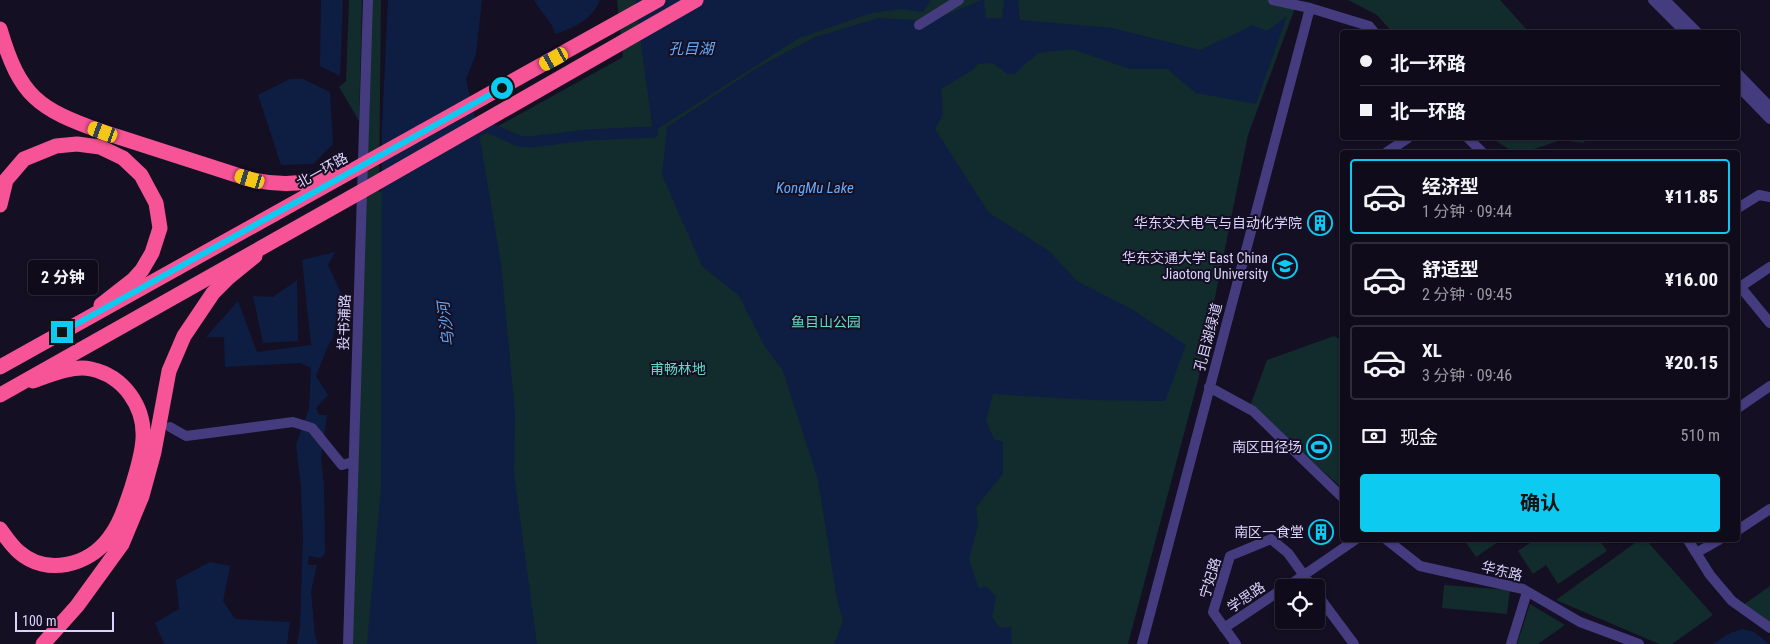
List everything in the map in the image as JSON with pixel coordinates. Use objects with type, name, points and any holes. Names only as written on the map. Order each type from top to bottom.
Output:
[{"type":"highway","name":"北一环路","points":[[0,367],[658,0]]},
{"type":"highway","points":[[3,393],[696,0]]},
{"type":"highway","points":[[0,29],[15,73],[37,100],[50,110],[102,140],[141,175],[156,203],[160,228],[152,253],[142,270],[133,280],[110,298],[15,359]]},
{"type":"highway","points":[[0,205],[6,180],[24,159],[56,146],[102,140],[270,184],[288,184],[317,181],[336,175],[414,130],[450,117]]},
{"type":"highway","points":[[43,644],[77,606],[122,544],[142,496],[154,452],[169,371],[184,336],[213,293],[274,240]]},
{"type":"highway","points":[[0,528],[9,542],[20,553],[42,565],[67,565],[96,552],[119,523],[140,459],[143,438],[138,408],[130,394],[120,381],[106,374],[90,369],[68,370],[45,376],[3,393]]},
{"type":"street","name":"投书浦路","points":[[348,644],[368,0]]},
{"type":"street","points":[[919,25],[959,0]]},
{"type":"street","points":[[1273,0],[1310,8],[1369,26],[1372,30]]},
{"type":"street","points":[[1653,0],[1683,30]]},
{"type":"street","points":[[1665,0],[1695,30]]},
{"type":"street","name":"孔目湖绿道","points":[[1142,644],[1310,8]]},
{"type":"street","points":[[1740,76],[1770,107]]},
{"type":"street","points":[[1740,88],[1770,119]]},
{"type":"street","points":[[1389,150],[1405,140]]},
{"type":"street","points":[[1470,140],[1480,150]]},
{"type":"street","points":[[1740,207],[1759,196],[1770,197]]},
{"type":"street","points":[[1740,285],[1770,268]]},
{"type":"street","points":[[1740,287],[1770,323]]},
{"type":"street","points":[[1740,407],[1770,386]]},
{"type":"street","points":[[1209,387],[1253,411],[1340,495]]},
{"type":"street","points":[[170,427],[186,436],[293,422],[312,428],[342,465],[353,462]]},
{"type":"street","points":[[1740,529],[1770,509]]},
{"type":"street","name":"宁妃路","points":[[1236,644],[1213,612],[1230,556],[1271,539],[1288,553],[1303,575]]},
{"type":"street","name":"学思路","points":[[1297,579],[1352,542]]},
{"type":"street","name":"华东路","points":[[1390,542],[1420,566],[1523,589],[1580,622],[1639,644]]},
{"type":"street","points":[[1689,542],[1710,574],[1732,601],[1770,628]]},
{"type":"street","points":[[1696,553],[1715,542]]},
{"type":"street","points":[[1303,575],[1306,579]]},
{"type":"street","points":[[1511,644],[1527,592]]},
{"type":"street","name":"学思路","points":[[1224,628],[1275,594]]},
{"type":"street","points":[[1325,604],[1354,644]]},
{"type":"green space","points":[[349,0],[362,0],[359,121],[339,87],[346,81]]},
{"type":"green space","name":"鱼目山公园","points":[[368,0],[381,0],[379,192],[623,57],[617,0],[1298,0],[1248,135],[1198,381],[1128,644],[352,644]]},
{"type":"green space","points":[[1348,0],[1500,0],[1527,30],[1390,30],[1377,15]]},
{"type":"green space","points":[[1495,140],[1561,140],[1531,150],[1510,150]]},
{"type":"green space","points":[[1561,140],[1585,140],[1584,143]]},
{"type":"green space","name":"南区田径场","points":[[1334,336],[1340,339],[1340,486],[1250,406],[1267,360]]},
{"type":"green space","points":[[1465,542],[1498,542],[1476,557]]},
{"type":"green space","points":[[1531,542],[1600,542],[1607,551],[1558,584],[1546,565],[1533,574],[1518,551]]},
{"type":"green space","points":[[1636,542],[1648,542],[1713,615],[1672,644],[1659,644],[1556,600]]},
{"type":"green space","points":[[1444,585],[1510,590],[1507,614],[1442,608]]},
{"type":"green space","points":[[1770,586],[1770,624],[1743,605]]},
{"type":"green space","points":[[1530,604],[1565,625],[1538,644],[1517,644]]},
{"type":"water","points":[[321,0],[343,0],[340,76],[320,66]]},
{"type":"water","name":"乌沙河","points":[[388,0],[482,0],[476,54],[466,79],[481,145],[501,264],[515,413],[514,474],[537,644],[367,644],[381,489],[382,128]]},
{"type":"water","points":[[534,0],[600,0],[592,13],[582,22],[555,34],[551,24]]},
{"type":"water","name":"孔目湖","points":[[635,0],[931,0],[923,12],[902,9],[872,13],[799,38],[653,132]]},
{"type":"water","name":"KongMu Lake","points":[[984,0],[986,18],[1002,18],[1004,0],[1018,0],[1020,20],[1112,28],[1200,50],[1251,25],[1267,31],[1287,16],[1256,104],[1196,93],[1167,69],[1130,69],[1072,49],[1038,53],[1014,74],[1007,74],[993,63],[978,64],[971,71],[941,89],[943,114],[935,129],[989,213],[1049,251],[1077,281],[1133,310],[1186,345],[1165,401],[1091,400],[993,394],[986,420],[994,439],[1003,442],[1003,474],[976,507],[978,525],[969,559],[979,589],[986,586],[996,597],[992,617],[1000,628],[1011,627],[1012,644],[834,644],[843,621],[837,599],[818,480],[783,371],[765,347],[739,296],[702,266],[662,175],[667,127],[755,69],[815,37],[879,18],[932,21]]},
{"type":"water","points":[[290,79],[303,79],[330,92],[333,144],[313,164],[281,165],[258,95]]},
{"type":"water","points":[[335,252],[328,265],[341,293],[333,338],[316,376],[328,395],[316,408],[319,415],[327,415],[321,457],[324,486],[325,553],[321,558],[309,556],[308,565],[317,565],[311,592],[315,635],[318,644],[297,644],[300,627],[303,537],[301,489],[296,445],[309,408],[311,368],[300,363],[225,367],[224,337],[206,337],[238,301],[257,352],[311,345],[302,260]]},
{"type":"water","points":[[297,280],[298,341],[263,343],[253,296],[273,297]]},
{"type":"water","points":[[210,562],[230,566],[223,601],[235,619],[290,622],[287,644],[164,644],[155,623],[179,609],[176,580]]},
{"type":"water","points":[[1743,629],[1754,632],[1769,644],[1713,644],[1730,633]]},
{"type":"waterway","points":[[474,133],[487,127],[519,141],[530,142],[587,135],[653,132]]},
{"type":"place","name":"华东交大电气与自动化学院","points":[[1320,223]]},
{"type":"place","name":"华东交通大学 East China Jiaotong University","points":[[1285,266]]},
{"type":"place","name":"南区田径场","points":[[1319,447]]},
{"type":"place","name":"南区一食堂","points":[[1321,532]]},
{"type":"route","points":[[62,332],[502,88]]},
{"type":"park label","name":"甫畅林地","points":[[678,369]]}]
